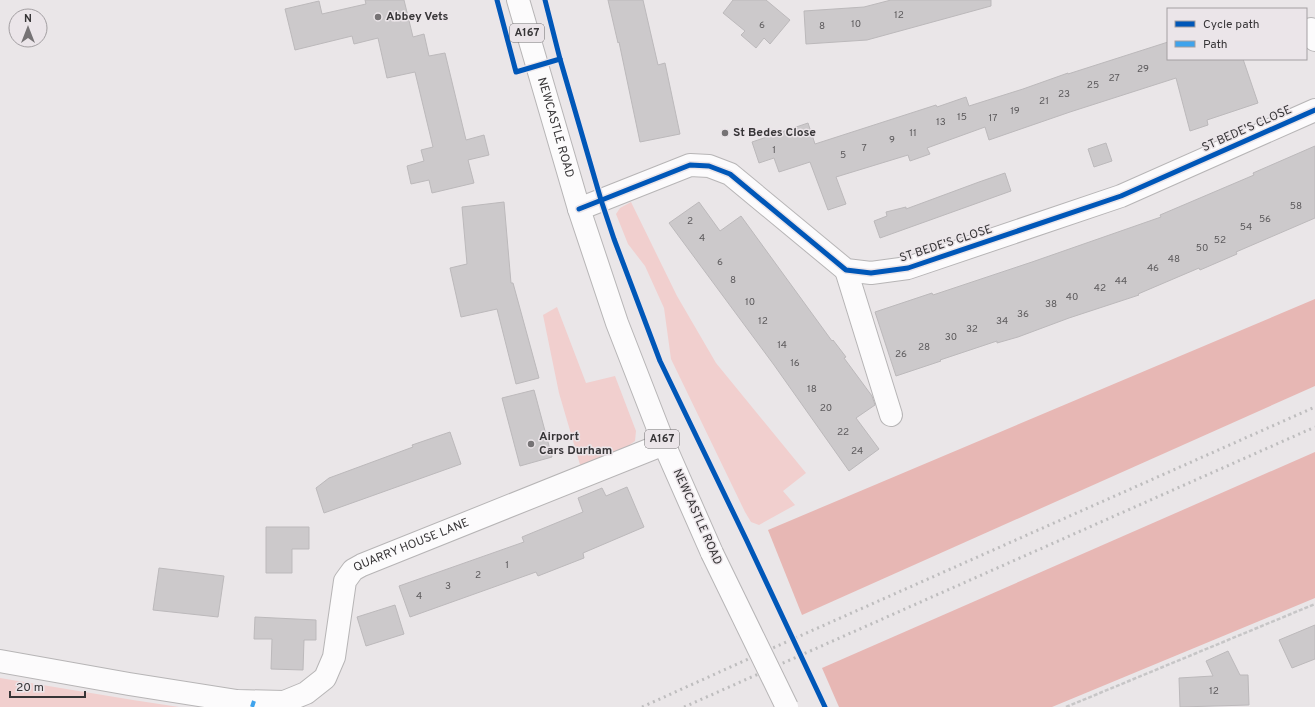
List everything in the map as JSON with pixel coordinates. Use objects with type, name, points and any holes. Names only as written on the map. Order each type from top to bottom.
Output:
[{"type":"main road","name":"NEWCASTLE ROAD","points":[[518,0],[579,209],[617,323],[664,444],[712,553],[787,707]]},
{"type":"main road","name":"ST BEDE'S CLOSE","points":[[846,270],[870,274],[908,268],[1121,196],[1315,110]]},
{"type":"main road","points":[[579,209],[690,165],[709,166],[730,174],[846,270],[891,415]]},
{"type":"main road","name":"QUARRY HOUSE LANE","points":[[0,661],[129,684],[238,701],[284,702],[306,693],[326,678],[334,657],[345,581],[353,570],[362,565],[664,444]]},
{"type":"path","points":[[1066,707],[1315,604]]},
{"type":"shaded area","points":[[631,202],[677,296],[716,363],[806,473],[783,491],[795,505],[759,525],[751,522],[745,512],[671,359],[664,308],[645,266],[628,244],[616,214],[620,208]]},
{"type":"shaded area","points":[[1315,299],[1315,386],[802,615],[768,530]]},
{"type":"shaded area","points":[[557,307],[586,383],[615,376],[636,431],[635,441],[628,446],[581,468],[559,393],[543,315]]},
{"type":"shaded area","points":[[1315,452],[1315,598],[1052,707],[839,707],[822,668]]},
{"type":"shaded area","points":[[0,678],[133,700],[179,707],[0,707]]},
{"type":"building","points":[[365,0],[404,0],[413,37],[424,34],[429,56],[445,53],[466,140],[484,135],[489,155],[468,160],[474,183],[432,193],[429,180],[411,184],[407,166],[424,161],[421,150],[433,147],[415,72],[387,78],[378,38],[354,44],[352,36],[295,50],[285,9],[319,1],[322,14],[366,4]]},
{"type":"building","points":[[608,0],[643,0],[658,65],[665,63],[680,134],[640,142],[619,42],[618,43]]},
{"type":"building","points":[[733,0],[766,0],[790,20],[770,44],[764,38],[756,48],[741,35],[745,31],[723,13]]},
{"type":"building","points":[[891,0],[991,0],[991,6],[867,40],[806,44],[804,11],[864,7]]},
{"type":"building","points":[[1167,42],[1167,60],[1243,60],[1258,103],[1207,120],[1208,125],[1190,131],[1176,78],[989,140],[985,127],[927,148],[930,154],[910,161],[908,155],[836,177],[846,204],[828,210],[810,162],[779,172],[774,158],[759,163],[752,142],[808,123],[815,144],[936,105],[937,107],[966,97],[969,106]]},
{"type":"building","points":[[1106,143],[1112,161],[1094,167],[1088,149]]},
{"type":"building","points":[[1315,146],[1315,218],[1236,252],[1237,254],[1200,270],[1199,268],[1138,294],[1139,295],[1069,318],[1018,337],[997,343],[997,341],[896,376],[875,312],[932,293],[933,295],[1161,217],[1160,215],[1254,175],[1253,173]]},
{"type":"building","points":[[1005,173],[1011,191],[880,238],[874,221],[887,216],[886,212],[906,207],[906,209]]},
{"type":"building","points":[[504,202],[511,283],[513,283],[539,378],[516,384],[497,309],[461,317],[450,268],[467,264],[462,207]]},
{"type":"building","points":[[699,202],[720,231],[741,216],[832,341],[833,340],[846,357],[844,358],[872,396],[875,405],[856,418],[879,449],[849,471],[774,365],[669,223]]},
{"type":"building","points":[[534,390],[552,457],[520,466],[502,398]]},
{"type":"building","points":[[450,432],[461,464],[324,513],[316,488],[329,478],[413,447],[412,445]]},
{"type":"building","points":[[627,487],[644,527],[583,553],[584,558],[538,576],[536,572],[410,617],[399,586],[524,542],[522,537],[583,512],[578,498],[602,488],[606,496]]},
{"type":"building","points":[[266,527],[309,527],[309,549],[292,549],[292,573],[266,573]]},
{"type":"building","points":[[159,568],[224,576],[218,617],[153,610]]},
{"type":"building","points":[[395,605],[404,634],[366,646],[357,617]]},
{"type":"building","points":[[255,617],[316,620],[316,640],[304,640],[303,670],[271,669],[272,639],[254,639]]},
{"type":"building","points":[[1315,625],[1315,659],[1292,668],[1279,640]]},
{"type":"building","points":[[1228,651],[1240,675],[1248,675],[1249,705],[1180,707],[1179,678],[1213,676],[1206,661]]},
{"type":"railway","points":[[642,707],[1315,407]]},
{"type":"railway","points":[[684,707],[1315,427]]},
{"type":"marked path","points":[[252,707],[254,701]]},
{"type":"cycle path","points":[[497,0],[516,72],[560,59]]},
{"type":"cycle path","points":[[545,0],[560,59],[601,200],[614,239],[660,361],[825,707]]},
{"type":"cycle path","points":[[579,209],[690,165],[709,166],[730,174],[846,270],[871,273],[908,268],[1121,196],[1315,110]]},
{"type":"place","name":"Abbey Vets","points":[[378,17]]},
{"type":"place","name":"St Bedes Close","points":[[725,133]]},
{"type":"place","name":"Airport Cars Durham","points":[[531,444]]}]
